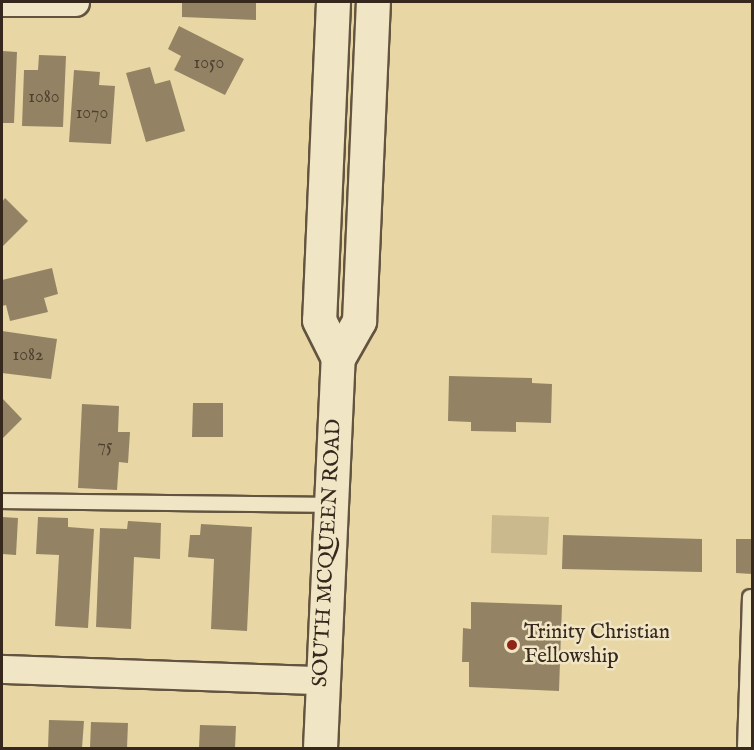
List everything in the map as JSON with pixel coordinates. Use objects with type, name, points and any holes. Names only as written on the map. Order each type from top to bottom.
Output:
[{"type":"main road","name":"SOUTH MCQUEEN ROAD","points":[[333,2],[319,320],[338,358]]},
{"type":"main road","name":"SOUTH MCQUEEN ROAD","points":[[320,748],[338,358],[359,321],[373,2]]},
{"type":"street","points":[[2,2],[75,2]]},
{"type":"street","points":[[2,669],[322,680]]},
{"type":"lane","points":[[2,501],[330,505]]},
{"type":"lane","points":[[746,748],[750,597]]},
{"type":"shaded area","points":[[492,515],[549,517],[547,555],[491,553]]},
{"type":"building","points":[[182,2],[256,2],[256,20],[182,17]]},
{"type":"building","points":[[179,26],[244,59],[225,95],[174,70],[181,56],[168,49]]},
{"type":"building","points":[[2,51],[17,52],[14,123],[2,123]]},
{"type":"building","points":[[39,55],[66,56],[63,127],[22,126],[24,70],[38,70]]},
{"type":"building","points":[[150,67],[155,84],[170,80],[185,131],[146,142],[126,73]]},
{"type":"building","points":[[74,70],[100,72],[99,85],[115,86],[111,144],[69,142]]},
{"type":"building","points":[[5,198],[28,221],[2,247],[2,202]]},
{"type":"building","points":[[52,268],[58,294],[44,298],[48,312],[10,321],[6,305],[2,306],[2,280]]},
{"type":"building","points":[[2,331],[57,339],[51,379],[2,373]]},
{"type":"building","points":[[449,376],[532,378],[532,383],[552,384],[551,423],[516,422],[516,432],[471,431],[471,422],[448,421]]},
{"type":"building","points":[[2,398],[22,419],[2,439]]},
{"type":"building","points":[[193,403],[223,403],[223,437],[192,437]]},
{"type":"building","points":[[82,404],[119,406],[118,432],[130,432],[128,463],[119,462],[117,490],[78,488]]},
{"type":"building","points":[[2,517],[18,518],[16,555],[2,554]]},
{"type":"building","points":[[38,517],[68,518],[68,527],[94,529],[88,628],[55,626],[59,555],[36,554]]},
{"type":"building","points":[[128,521],[161,523],[160,559],[134,557],[131,629],[96,627],[100,528],[127,529]]},
{"type":"building","points":[[201,524],[252,527],[247,631],[211,629],[214,559],[188,557],[190,535],[200,535]]},
{"type":"building","points":[[563,535],[702,539],[702,572],[562,569]]},
{"type":"building","points":[[736,539],[752,539],[752,574],[736,573]]},
{"type":"building","name":"Trinity Christian Fellowship","points":[[471,602],[562,605],[559,691],[469,687],[469,662],[462,662],[463,628],[471,629]]},
{"type":"building","points":[[49,720],[84,721],[82,748],[48,748]]},
{"type":"building","points":[[91,722],[128,723],[127,748],[90,748]]},
{"type":"building","points":[[200,725],[236,726],[235,748],[199,748]]},
{"type":"place","name":"Trinity Christian Fellowship","points":[[512,645]]}]
